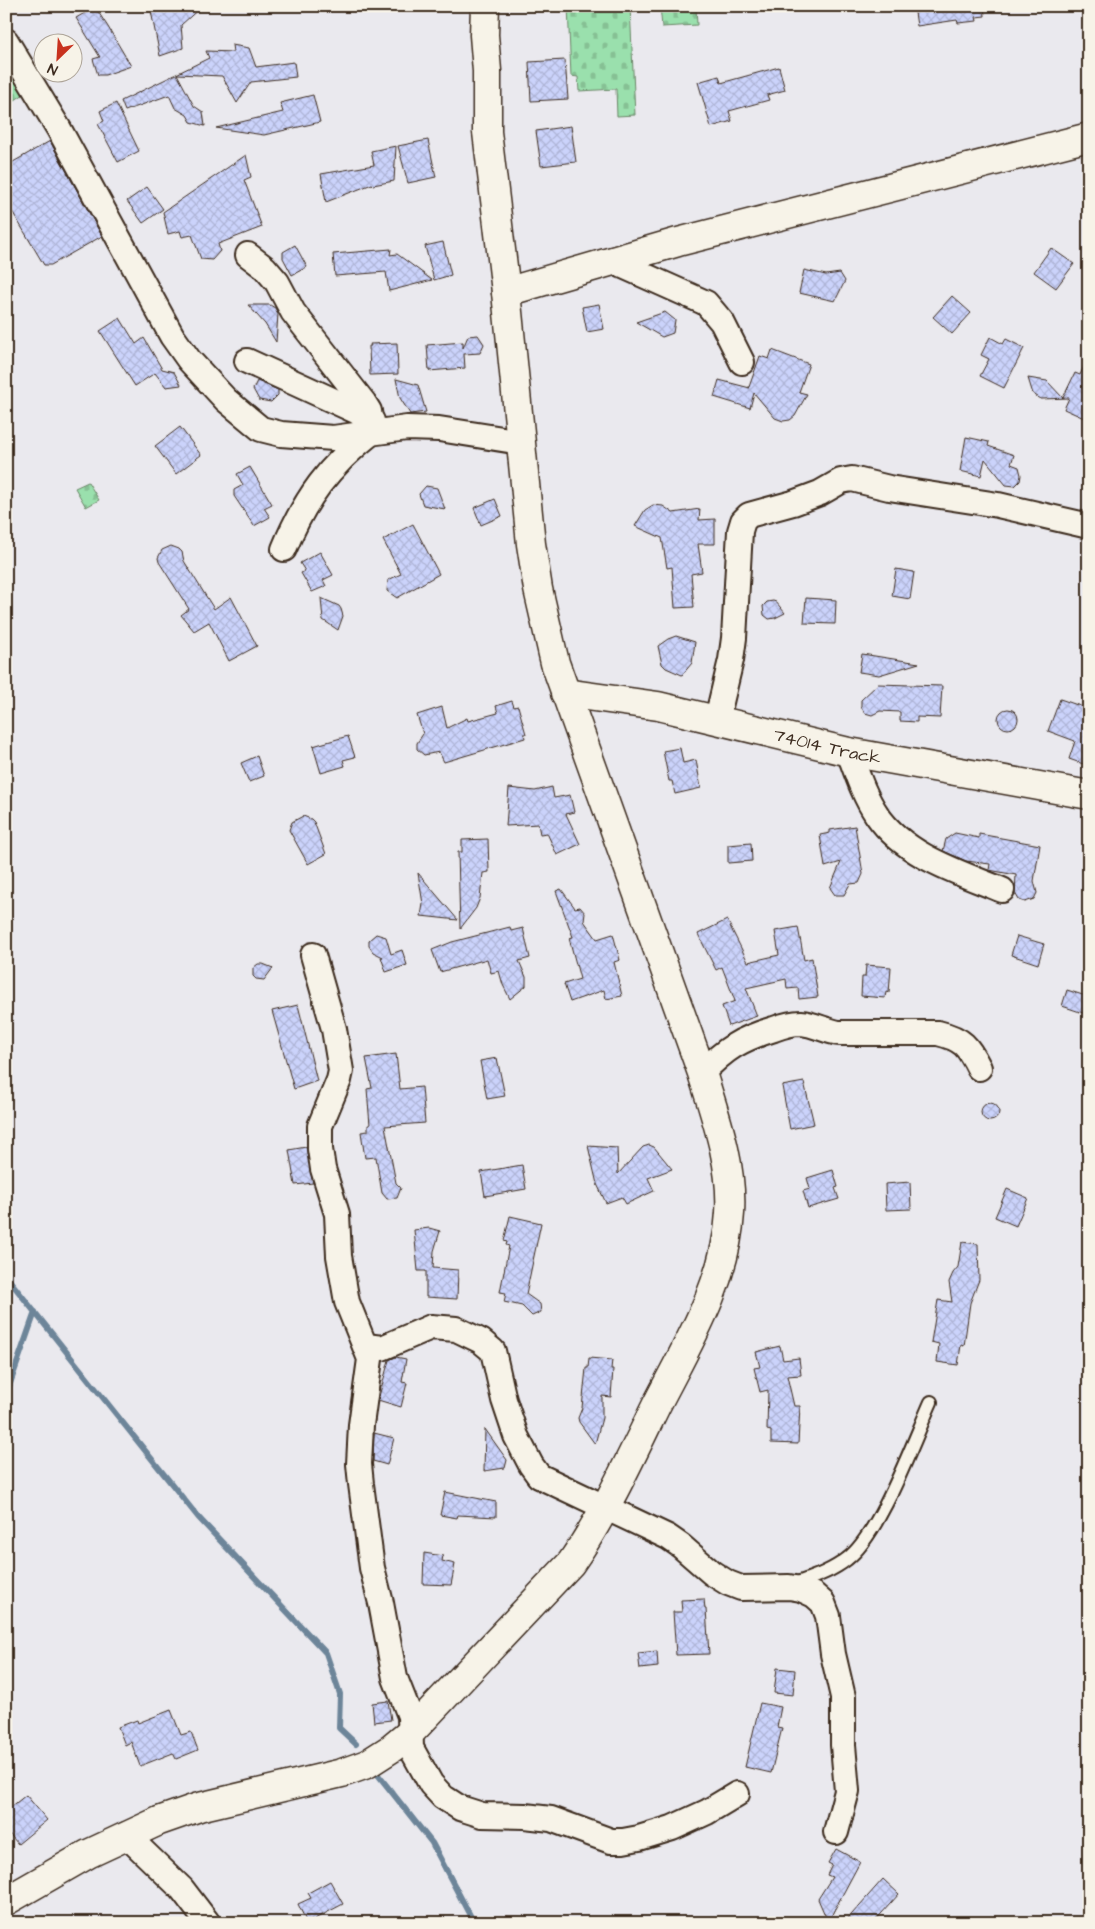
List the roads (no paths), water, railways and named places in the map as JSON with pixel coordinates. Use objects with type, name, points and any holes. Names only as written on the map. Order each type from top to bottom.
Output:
[{"type":"street","points":[[6,1902],[88,1854],[159,1821],[199,1807],[342,1773],[367,1764],[392,1748],[410,1733],[571,1562],[588,1539],[606,1508],[708,1301],[724,1256],[730,1212],[730,1183],[718,1123],[702,1073],[565,693],[555,663],[538,589],[531,544],[506,292],[487,132],[487,71],[484,34],[486,6]]},
{"type":"street","points":[[6,41],[59,129],[172,336],[189,360],[220,394],[249,421],[261,429],[281,434],[333,438],[374,427],[439,429],[521,442]]},
{"type":"street","points":[[506,292],[678,242],[1089,137]]},
{"type":"street","points":[[248,255],[265,268],[276,282],[293,312],[364,403],[369,411],[374,427]]},
{"type":"street","points":[[612,261],[706,303],[722,322],[742,362]]},
{"type":"street","points":[[247,360],[374,427]]},
{"type":"street","points":[[284,548],[306,502],[322,479],[348,450],[374,427]]},
{"type":"street","points":[[717,719],[731,660],[734,638],[740,531],[749,515],[793,503],[820,493],[841,481],[852,479],[889,488],[998,505],[1089,526]]},
{"type":"street","name":"74014 Track","points":[[565,693],[658,706],[849,752],[1089,796]]},
{"type":"street","points":[[849,752],[865,795],[877,816],[906,846],[958,873],[1002,890]]},
{"type":"street","points":[[313,955],[334,1030],[341,1071],[320,1126],[320,1149],[323,1169],[337,1214],[339,1256],[347,1302],[370,1359],[361,1425],[359,1464],[361,1484],[372,1568],[381,1603],[395,1678],[410,1716],[411,1748],[431,1784],[443,1797],[460,1808],[482,1815],[551,1819],[611,1841],[639,1838],[672,1828],[707,1812],[737,1794]]},
{"type":"street","points":[[702,1073],[721,1053],[736,1043],[758,1034],[799,1023],[839,1034],[938,1032],[954,1036],[964,1043],[979,1068]]},
{"type":"street","points":[[366,1346],[382,1348],[432,1327],[456,1329],[482,1341],[492,1351],[504,1400],[516,1436],[539,1476],[668,1537],[712,1573],[728,1583],[741,1588],[789,1587],[801,1589],[814,1595],[823,1603],[828,1616],[833,1654],[843,1697],[843,1745],[847,1791],[836,1832]]},
{"type":"street","points":[[126,1835],[182,1889],[199,1908],[208,1923]]},
{"type":"lane","points":[[789,1587],[830,1570],[848,1559],[859,1547],[887,1502],[931,1402]]},
{"type":"waterway","points":[[6,1276],[198,1517],[326,1653],[340,1694],[339,1728],[356,1744]]},
{"type":"waterway","points":[[6,1395],[35,1312]]},
{"type":"waterway","points":[[375,1771],[432,1843],[474,1923]]}]
